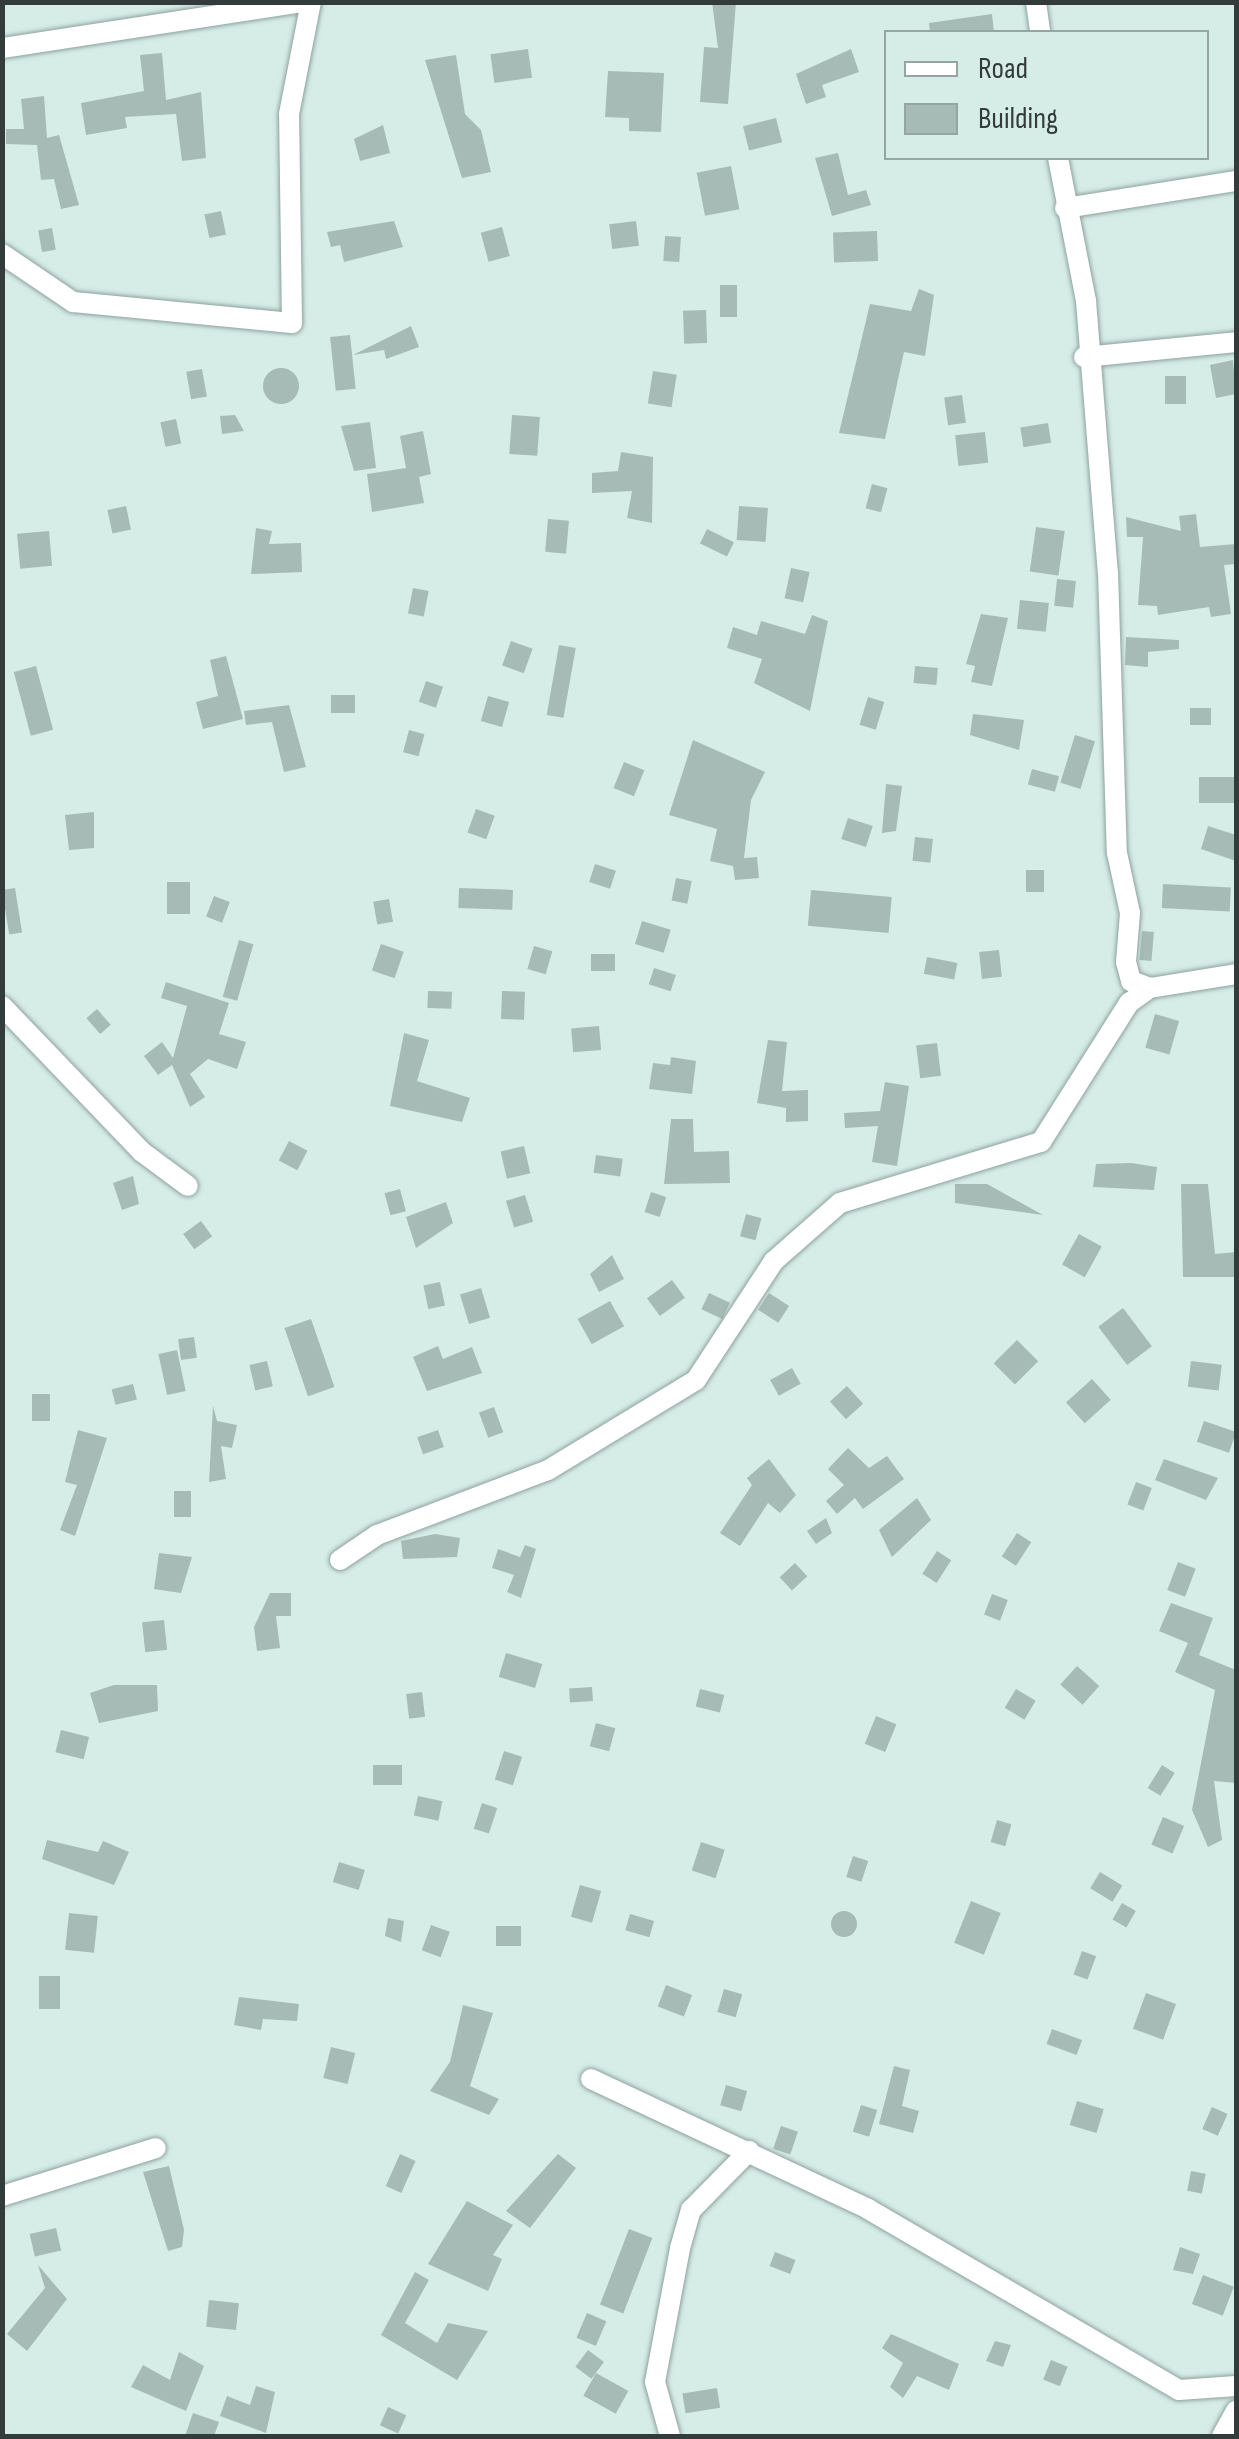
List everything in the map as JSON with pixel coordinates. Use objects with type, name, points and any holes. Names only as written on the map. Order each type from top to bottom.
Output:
[{"type":"street","points":[[2,48],[307,2],[289,114],[292,323],[74,302],[2,254]]},
{"type":"street","points":[[1036,2],[1040,30]]},
{"type":"street","points":[[1058,160],[1086,301],[1084,357],[1108,572],[1126,962],[1131,981],[1150,988]]},
{"type":"street","points":[[1065,208],[1236,181]]},
{"type":"street","points":[[1084,357],[1236,342]]},
{"type":"street","points":[[340,1560],[377,1535],[548,1470],[696,1380],[774,1262],[840,1203],[1041,1142],[1129,1002],[1150,988],[1236,974]]},
{"type":"street","points":[[2,1006],[142,1152],[188,1186]]},
{"type":"street","points":[[591,2079],[868,2209],[1026,2309],[1093,2334],[1179,2390],[1236,2386]]},
{"type":"street","points":[[2,2196],[156,2148]]},
{"type":"street","points":[[670,2436],[655,2382],[680,2248],[692,2210],[749,2151]]},
{"type":"street","points":[[1222,2436],[1236,2412]]},
{"type":"building","points":[[712,2],[736,2],[728,104],[700,102],[704,47],[718,48]]},
{"type":"building","points":[[992,14],[994,30],[930,30],[929,23]]},
{"type":"building","points":[[528,49],[532,78],[494,83],[490,54]]},
{"type":"building","points":[[851,49],[859,72],[822,85],[826,97],[806,104],[796,74]]},
{"type":"building","points":[[162,53],[166,100],[201,92],[206,158],[182,161],[176,114],[125,117],[127,128],[86,135],[81,103],[144,91],[140,55]]},
{"type":"building","points":[[456,55],[465,114],[481,130],[491,172],[462,178],[425,60]]},
{"type":"building","points":[[608,71],[664,73],[661,132],[629,131],[629,118],[605,117]]},
{"type":"building","points":[[44,96],[47,138],[59,135],[79,205],[61,209],[54,179],[41,180],[37,145],[6,144],[6,129],[24,129],[21,99]]},
{"type":"building","points":[[776,118],[782,142],[749,150],[743,126]]},
{"type":"building","points":[[383,125],[390,153],[360,161],[354,139]]},
{"type":"building","points":[[838,153],[848,195],[866,190],[871,205],[832,216],[815,158]]},
{"type":"building","points":[[731,166],[739,209],[705,216],[697,173]]},
{"type":"building","points":[[221,211],[226,234],[209,238],[204,215]]},
{"type":"building","points":[[394,221],[403,247],[344,262],[340,245],[331,247],[327,232]]},
{"type":"building","points":[[636,221],[639,246],[612,249],[609,224]]},
{"type":"building","points":[[502,227],[510,256],[489,262],[481,233]]},
{"type":"building","points":[[52,228],[56,250],[42,252],[38,230]]},
{"type":"building","points":[[877,231],[878,261],[834,263],[833,233]]},
{"type":"building","points":[[665,236],[681,237],[679,262],[663,261]]},
{"type":"building","points":[[720,285],[737,285],[737,317],[720,317]]},
{"type":"building","points":[[919,289],[934,295],[925,356],[904,352],[885,439],[839,433],[870,304],[911,311]]},
{"type":"building","points":[[706,310],[707,343],[684,344],[683,311]]},
{"type":"building","points":[[411,326],[419,347],[386,359],[384,350],[353,355]]},
{"type":"building","points":[[350,335],[356,389],[336,391],[330,337]]},
{"type":"building","points":[[1233,360],[1236,394],[1216,398],[1210,365]]},
{"type":"building","points":[[281,368],[294,373],[299,386],[294,399],[281,404],[268,399],[263,386],[268,373]]},
{"type":"building","points":[[202,369],[207,397],[191,399],[186,372]]},
{"type":"building","points":[[653,371],[677,375],[672,407],[648,404]]},
{"type":"building","points":[[1165,376],[1186,376],[1186,404],[1165,404]]},
{"type":"building","points":[[962,395],[966,423],[948,425],[944,398]]},
{"type":"building","points":[[235,415],[244,431],[222,434],[220,416]]},
{"type":"building","points":[[512,415],[540,417],[537,456],[509,454]]},
{"type":"building","points":[[176,419],[181,443],[166,447],[160,422]]},
{"type":"building","points":[[370,422],[376,468],[354,471],[341,426]]},
{"type":"building","points":[[1048,423],[1051,443],[1023,447],[1020,427]]},
{"type":"building","points":[[423,431],[431,474],[419,477],[424,503],[372,512],[367,474],[406,468],[400,436]]},
{"type":"building","points":[[985,432],[988,463],[958,466],[955,435]]},
{"type":"building","points":[[621,452],[653,457],[652,523],[627,518],[632,491],[592,493],[592,473],[618,471]]},
{"type":"building","points":[[872,484],[887,488],[881,512],[866,508]]},
{"type":"building","points":[[126,506],[131,529],[112,533],[107,510]]},
{"type":"building","points":[[739,506],[768,508],[766,542],[737,540]]},
{"type":"building","points":[[1196,514],[1200,547],[1236,544],[1236,564],[1224,565],[1231,614],[1211,617],[1209,607],[1158,615],[1157,606],[1138,605],[1143,537],[1127,537],[1126,517],[1181,531],[1179,516]]},
{"type":"building","points":[[548,519],[569,521],[566,554],[545,552]]},
{"type":"building","points":[[1036,527],[1065,531],[1058,576],[1030,572]]},
{"type":"building","points":[[256,528],[272,531],[269,544],[301,543],[302,572],[251,574]]},
{"type":"building","points":[[707,529],[734,542],[727,557],[700,543]]},
{"type":"building","points":[[49,531],[52,566],[20,569],[17,534]]},
{"type":"building","points":[[791,568],[810,572],[803,602],[785,598]]},
{"type":"building","points":[[1057,579],[1076,581],[1073,608],[1054,606]]},
{"type":"building","points":[[413,588],[429,591],[424,617],[408,614]]},
{"type":"building","points":[[1020,600],[1049,603],[1046,632],[1017,629]]},
{"type":"building","points":[[981,614],[1008,618],[992,686],[971,682],[975,666],[966,664]]},
{"type":"building","points":[[812,615],[828,621],[810,711],[754,683],[762,659],[727,648],[733,627],[757,635],[761,621],[805,634]]},
{"type":"building","points":[[1126,637],[1179,640],[1179,649],[1148,652],[1148,667],[1125,665]]},
{"type":"building","points":[[511,641],[533,649],[524,673],[502,665]]},
{"type":"building","points":[[559,645],[576,648],[563,718],[547,715]]},
{"type":"building","points":[[226,656],[243,719],[203,729],[196,702],[218,696],[210,660]]},
{"type":"building","points":[[36,666],[53,730],[31,736],[14,672]]},
{"type":"building","points":[[915,666],[938,668],[936,685],[914,683]]},
{"type":"building","points":[[426,681],[443,687],[436,708],[419,702]]},
{"type":"building","points":[[331,695],[355,695],[355,713],[331,713]]},
{"type":"building","points":[[488,696],[509,702],[502,727],[481,721]]},
{"type":"building","points":[[868,697],[884,702],[876,730],[860,725]]},
{"type":"building","points":[[289,705],[306,767],[284,772],[272,722],[246,725],[244,711]]},
{"type":"building","points":[[1190,708],[1211,708],[1211,725],[1190,725]]},
{"type":"building","points":[[973,714],[1024,720],[1019,750],[970,735]]},
{"type":"building","points":[[409,730],[424,734],[419,756],[403,752]]},
{"type":"building","points":[[1075,735],[1095,741],[1080,789],[1060,783]]},
{"type":"building","points":[[693,740],[765,772],[751,800],[744,858],[757,857],[759,878],[735,880],[733,866],[710,861],[717,829],[669,815]]},
{"type":"building","points":[[624,762],[644,770],[634,796],[614,788]]},
{"type":"building","points":[[1032,769],[1059,776],[1055,792],[1028,784]]},
{"type":"building","points":[[1199,777],[1234,777],[1234,803],[1199,803]]},
{"type":"building","points":[[886,784],[902,786],[896,831],[882,833]]},
{"type":"building","points":[[476,809],[495,816],[486,839],[467,832]]},
{"type":"building","points":[[94,812],[94,848],[69,850],[65,815]]},
{"type":"building","points":[[848,818],[873,826],[866,847],[841,839]]},
{"type":"building","points":[[1208,826],[1236,835],[1236,861],[1201,849]]},
{"type":"building","points":[[915,837],[933,839],[930,863],[912,861]]},
{"type":"building","points":[[595,864],[616,871],[610,889],[589,882]]},
{"type":"building","points":[[1026,870],[1044,870],[1044,892],[1026,892]]},
{"type":"building","points":[[676,878],[692,881],[687,904],[672,901]]},
{"type":"building","points":[[167,882],[190,882],[190,914],[167,914]]},
{"type":"building","points":[[1163,884],[1231,888],[1230,912],[1162,908]]},
{"type":"building","points":[[15,888],[22,932],[9,934],[2,890]]},
{"type":"building","points":[[459,888],[513,890],[512,910],[458,908]]},
{"type":"building","points":[[811,890],[892,897],[889,933],[808,926]]},
{"type":"building","points":[[214,896],[230,902],[222,923],[206,917]]},
{"type":"building","points":[[389,899],[393,922],[377,924],[373,902]]},
{"type":"building","points":[[642,921],[671,930],[664,953],[635,944]]},
{"type":"building","points":[[1142,931],[1154,932],[1151,961],[1139,960]]},
{"type":"building","points":[[239,940],[253,944],[237,1001],[223,997]]},
{"type":"building","points":[[381,944],[404,952],[395,978],[372,970]]},
{"type":"building","points":[[534,946],[552,951],[546,974],[527,969]]},
{"type":"building","points":[[999,950],[1002,977],[982,979],[979,952]]},
{"type":"building","points":[[591,954],[615,954],[615,971],[591,971]]},
{"type":"building","points":[[927,957],[957,963],[954,980],[924,974]]},
{"type":"building","points":[[654,968],[676,975],[671,991],[649,984]]},
{"type":"building","points":[[166,982],[229,1003],[219,1034],[246,1042],[237,1069],[208,1059],[190,1074],[205,1097],[190,1107],[172,1065],[158,1075],[144,1056],[162,1042],[173,1058],[187,1006],[161,998]]},
{"type":"building","points":[[428,991],[452,992],[451,1009],[427,1008]]},
{"type":"building","points":[[502,991],[525,992],[524,1020],[501,1019]]},
{"type":"building","points":[[97,1009],[111,1025],[100,1034],[86,1018]]},
{"type":"building","points":[[1155,1014],[1179,1021],[1169,1055],[1145,1048]]},
{"type":"building","points":[[599,1026],[601,1050],[573,1052],[571,1028]]},
{"type":"building","points":[[404,1033],[429,1040],[417,1081],[470,1098],[462,1122],[390,1106]]},
{"type":"building","points":[[768,1040],[787,1042],[782,1091],[808,1090],[808,1121],[786,1122],[786,1108],[757,1103]]},
{"type":"building","points":[[937,1043],[941,1076],[920,1078],[916,1046]]},
{"type":"building","points":[[671,1057],[696,1061],[692,1094],[649,1089],[653,1063],[670,1065]]},
{"type":"building","points":[[885,1082],[909,1086],[897,1166],[872,1162],[878,1126],[845,1128],[844,1113],[880,1111]]},
{"type":"building","points":[[671,1119],[693,1119],[694,1152],[729,1151],[730,1183],[664,1184]]},
{"type":"building","points":[[289,1141],[308,1151],[297,1170],[279,1160]]},
{"type":"building","points":[[524,1146],[530,1173],[507,1179],[501,1151]]},
{"type":"building","points":[[596,1155],[623,1159],[620,1177],[593,1173]]},
{"type":"building","points":[[1096,1164],[1157,1167],[1154,1190],[1093,1187]]},
{"type":"building","points":[[133,1176],[139,1204],[122,1210],[113,1183]]},
{"type":"building","points":[[955,1184],[987,1184],[1043,1215],[955,1203]]},
{"type":"building","points":[[1181,1184],[1208,1184],[1215,1254],[1236,1252],[1236,1277],[1183,1277]]},
{"type":"building","points":[[400,1189],[406,1211],[390,1215],[385,1193]]},
{"type":"building","points":[[651,1192],[666,1197],[660,1217],[645,1212]]},
{"type":"building","points":[[525,1195],[533,1222],[514,1228],[506,1201]]},
{"type":"building","points":[[446,1202],[453,1223],[416,1248],[406,1217]]},
{"type":"building","points":[[746,1214],[761,1218],[756,1240],[740,1236]]},
{"type":"building","points":[[201,1221],[212,1236],[194,1249],[183,1234]]},
{"type":"building","points":[[1079,1234],[1102,1247],[1085,1277],[1062,1265]]},
{"type":"building","points":[[612,1255],[624,1279],[599,1292],[590,1274]]},
{"type":"building","points":[[672,1280],[685,1298],[660,1316],[647,1298]]},
{"type":"building","points":[[440,1282],[445,1305],[428,1309],[423,1286]]},
{"type":"building","points":[[481,1288],[490,1318],[469,1324],[460,1294]]},
{"type":"building","points":[[709,1293],[730,1303],[722,1319],[701,1309]]},
{"type":"building","points":[[769,1293],[789,1306],[778,1323],[758,1310]]},
{"type":"building","points":[[610,1301],[624,1326],[592,1344],[578,1319]]},
{"type":"building","points":[[1123,1308],[1152,1346],[1127,1365],[1098,1327]]},
{"type":"building","points":[[311,1319],[334,1387],[308,1396],[285,1328]]},
{"type":"building","points":[[194,1337],[197,1358],[181,1360],[178,1339]]},
{"type":"building","points":[[1017,1340],[1038,1361],[1015,1385],[994,1363]]},
{"type":"building","points":[[438,1346],[443,1359],[472,1347],[482,1373],[427,1391],[413,1357]]},
{"type":"building","points":[[177,1350],[186,1391],[167,1395],[158,1354]]},
{"type":"building","points":[[267,1361],[273,1386],[255,1390],[249,1365]]},
{"type":"building","points":[[1191,1361],[1222,1365],[1219,1391],[1188,1387]]},
{"type":"building","points":[[792,1368],[801,1384],[779,1396],[770,1380]]},
{"type":"building","points":[[1092,1379],[1111,1400],[1085,1423],[1066,1402]]},
{"type":"building","points":[[133,1384],[137,1400],[116,1405],[112,1389]]},
{"type":"building","points":[[847,1386],[863,1404],[846,1419],[830,1401]]},
{"type":"building","points":[[32,1394],[50,1394],[50,1421],[32,1421]]},
{"type":"building","points":[[213,1406],[217,1421],[237,1425],[232,1448],[221,1446],[226,1479],[209,1482]]},
{"type":"building","points":[[494,1407],[503,1432],[488,1438],[479,1412]]},
{"type":"building","points":[[1204,1421],[1236,1432],[1229,1453],[1197,1442]]},
{"type":"building","points":[[78,1430],[107,1438],[75,1536],[60,1530],[77,1485],[65,1482]]},
{"type":"building","points":[[438,1430],[444,1447],[423,1454],[417,1437]]},
{"type":"building","points":[[848,1448],[869,1468],[887,1456],[904,1479],[863,1509],[855,1498],[837,1514],[826,1501],[844,1485],[828,1469]]},
{"type":"building","points":[[769,1459],[796,1495],[780,1513],[768,1503],[740,1546],[720,1533],[752,1485],[747,1478]]},
{"type":"building","points":[[1164,1459],[1218,1478],[1206,1500],[1155,1480]]},
{"type":"building","points":[[1136,1482],[1152,1488],[1143,1510],[1127,1504]]},
{"type":"building","points":[[174,1491],[191,1491],[191,1517],[174,1517]]},
{"type":"building","points":[[917,1498],[931,1520],[892,1557],[879,1530]]},
{"type":"building","points":[[826,1518],[832,1533],[816,1544],[807,1531]]},
{"type":"building","points":[[1017,1533],[1031,1542],[1016,1566],[1002,1556]]},
{"type":"building","points":[[435,1534],[460,1538],[457,1557],[403,1559],[401,1541]]},
{"type":"building","points":[[525,1545],[536,1549],[521,1598],[507,1592],[514,1575],[492,1568],[498,1549],[520,1557]]},
{"type":"building","points":[[937,1551],[951,1560],[937,1583],[922,1574]]},
{"type":"building","points":[[159,1553],[192,1557],[181,1593],[154,1589]]},
{"type":"building","points":[[1178,1562],[1196,1569],[1185,1597],[1167,1590]]},
{"type":"building","points":[[795,1563],[807,1576],[792,1590],[780,1577]]},
{"type":"building","points":[[270,1593],[291,1593],[291,1616],[276,1616],[280,1648],[257,1651],[254,1627]]},
{"type":"building","points":[[992,1594],[1008,1600],[1000,1621],[984,1615]]},
{"type":"building","points":[[1171,1603],[1213,1618],[1199,1655],[1236,1670],[1236,1783],[1214,1781],[1222,1840],[1208,1847],[1192,1810],[1215,1690],[1175,1672],[1188,1643],[1159,1631]]},
{"type":"building","points":[[164,1620],[167,1650],[145,1652],[142,1622]]},
{"type":"building","points":[[506,1653],[542,1664],[535,1688],[499,1677]]},
{"type":"building","points":[[1077,1666],[1099,1686],[1083,1705],[1060,1685]]},
{"type":"building","points":[[114,1685],[157,1685],[158,1711],[99,1723],[90,1693]]},
{"type":"building","points":[[592,1687],[593,1701],[570,1703],[569,1689]]},
{"type":"building","points":[[700,1689],[724,1695],[720,1713],[696,1706]]},
{"type":"building","points":[[1016,1689],[1036,1701],[1024,1720],[1005,1708]]},
{"type":"building","points":[[422,1692],[425,1717],[409,1719],[406,1694]]},
{"type":"building","points":[[876,1716],[896,1724],[885,1752],[865,1744]]},
{"type":"building","points":[[596,1723],[615,1728],[609,1751],[590,1746]]},
{"type":"building","points":[[61,1730],[89,1737],[84,1759],[55,1752]]},
{"type":"building","points":[[504,1751],[522,1757],[513,1785],[495,1780]]},
{"type":"building","points":[[373,1765],[402,1765],[402,1785],[373,1785]]},
{"type":"building","points":[[1162,1765],[1175,1773],[1160,1796],[1148,1788]]},
{"type":"building","points":[[418,1796],[442,1801],[438,1821],[414,1816]]},
{"type":"building","points":[[482,1803],[497,1808],[489,1834],[474,1829]]},
{"type":"building","points":[[1163,1817],[1184,1826],[1172,1854],[1151,1845]]},
{"type":"building","points":[[997,1820],[1011,1824],[1005,1846],[991,1842]]},
{"type":"building","points":[[47,1840],[98,1852],[103,1841],[129,1852],[114,1885],[42,1859]]},
{"type":"building","points":[[701,1842],[725,1850],[716,1878],[692,1871]]},
{"type":"building","points":[[853,1856],[868,1861],[861,1882],[846,1877]]},
{"type":"building","points":[[339,1862],[365,1870],[359,1890],[333,1882]]},
{"type":"building","points":[[1100,1872],[1122,1885],[1113,1902],[1090,1888]]},
{"type":"building","points":[[580,1885],[601,1891],[592,1923],[571,1917]]},
{"type":"building","points":[[971,1901],[1001,1913],[984,1955],[954,1943]]},
{"type":"building","points":[[1122,1903],[1136,1911],[1126,1927],[1112,1919]]},
{"type":"building","points":[[844,1911],[853,1915],[857,1924],[853,1933],[844,1937],[835,1933],[831,1924],[835,1915]]},
{"type":"building","points":[[69,1913],[98,1916],[94,1953],[65,1950]]},
{"type":"building","points":[[630,1914],[654,1921],[649,1937],[625,1930]]},
{"type":"building","points":[[388,1918],[404,1921],[401,1942],[385,1936]]},
{"type":"building","points":[[431,1925],[450,1932],[441,1957],[422,1950]]},
{"type":"building","points":[[496,1926],[521,1926],[521,1946],[496,1946]]},
{"type":"building","points":[[1082,1951],[1096,1956],[1088,1980],[1073,1974]]},
{"type":"building","points":[[39,1976],[60,1976],[60,2009],[39,2009]]},
{"type":"building","points":[[666,1985],[692,1995],[684,2017],[658,2006]]},
{"type":"building","points":[[724,1989],[742,1994],[736,2017],[717,2012]]},
{"type":"building","points":[[1146,1993],[1176,2004],[1163,2040],[1133,2029]]},
{"type":"building","points":[[239,1997],[299,2004],[297,2021],[263,2019],[261,2030],[234,2025]]},
{"type":"building","points":[[463,2005],[493,2013],[470,2086],[499,2099],[489,2115],[430,2091],[450,2062]]},
{"type":"building","points":[[1052,2029],[1082,2040],[1077,2055],[1047,2044]]},
{"type":"building","points":[[331,2047],[355,2053],[348,2084],[323,2078]]},
{"type":"building","points":[[894,2066],[910,2070],[902,2106],[919,2111],[913,2133],[879,2124]]},
{"type":"building","points":[[726,2085],[747,2091],[741,2111],[720,2105]]},
{"type":"building","points":[[1077,2101],[1104,2109],[1096,2133],[1070,2125]]},
{"type":"building","points":[[861,2105],[877,2110],[869,2137],[853,2132]]},
{"type":"building","points":[[1212,2107],[1228,2114],[1218,2136],[1202,2129]]},
{"type":"building","points":[[781,2126],[798,2132],[790,2155],[773,2149]]},
{"type":"building","points":[[400,2154],[416,2161],[401,2193],[386,2186]]},
{"type":"building","points":[[558,2154],[576,2168],[530,2228],[506,2211]]},
{"type":"building","points":[[169,2166],[184,2230],[182,2247],[168,2251],[143,2172]]},
{"type":"building","points":[[1191,2171],[1206,2174],[1202,2193],[1187,2191]]},
{"type":"building","points":[[467,2201],[513,2225],[493,2255],[502,2259],[488,2291],[428,2264]]},
{"type":"building","points":[[56,2228],[61,2250],[35,2256],[30,2234]]},
{"type":"building","points":[[629,2229],[652,2238],[623,2314],[600,2305]]},
{"type":"building","points":[[1180,2247],[1200,2254],[1193,2274],[1173,2270]]},
{"type":"building","points":[[775,2252],[796,2260],[790,2274],[770,2266]]},
{"type":"building","points":[[38,2265],[67,2299],[27,2351],[7,2334],[45,2288]]},
{"type":"building","points":[[415,2272],[429,2280],[405,2323],[437,2343],[448,2323],[488,2331],[457,2380],[381,2335]]},
{"type":"building","points":[[1203,2275],[1234,2287],[1223,2316],[1192,2304]]},
{"type":"building","points":[[209,2300],[239,2303],[236,2330],[206,2327]]},
{"type":"building","points":[[587,2313],[606,2321],[596,2346],[576,2338]]},
{"type":"building","points":[[891,2334],[959,2364],[949,2390],[917,2376],[903,2398],[890,2387],[903,2363],[882,2348]]},
{"type":"building","points":[[995,2341],[1011,2345],[1003,2367],[986,2361]]},
{"type":"building","points":[[588,2350],[604,2362],[591,2379],[575,2367]]},
{"type":"building","points":[[179,2352],[204,2366],[186,2411],[131,2387],[143,2365],[170,2380]]},
{"type":"building","points":[[1051,2360],[1068,2367],[1060,2386],[1043,2379]]},
{"type":"building","points":[[596,2373],[628,2391],[616,2414],[583,2396]]},
{"type":"building","points":[[256,2386],[275,2392],[266,2433],[220,2416],[227,2396],[250,2405]]},
{"type":"building","points":[[717,2388],[720,2408],[686,2413],[682,2393]]},
{"type":"building","points":[[388,2407],[406,2415],[398,2433],[380,2425]]},
{"type":"building","points":[[193,2413],[219,2422],[214,2436],[185,2436]]}]
